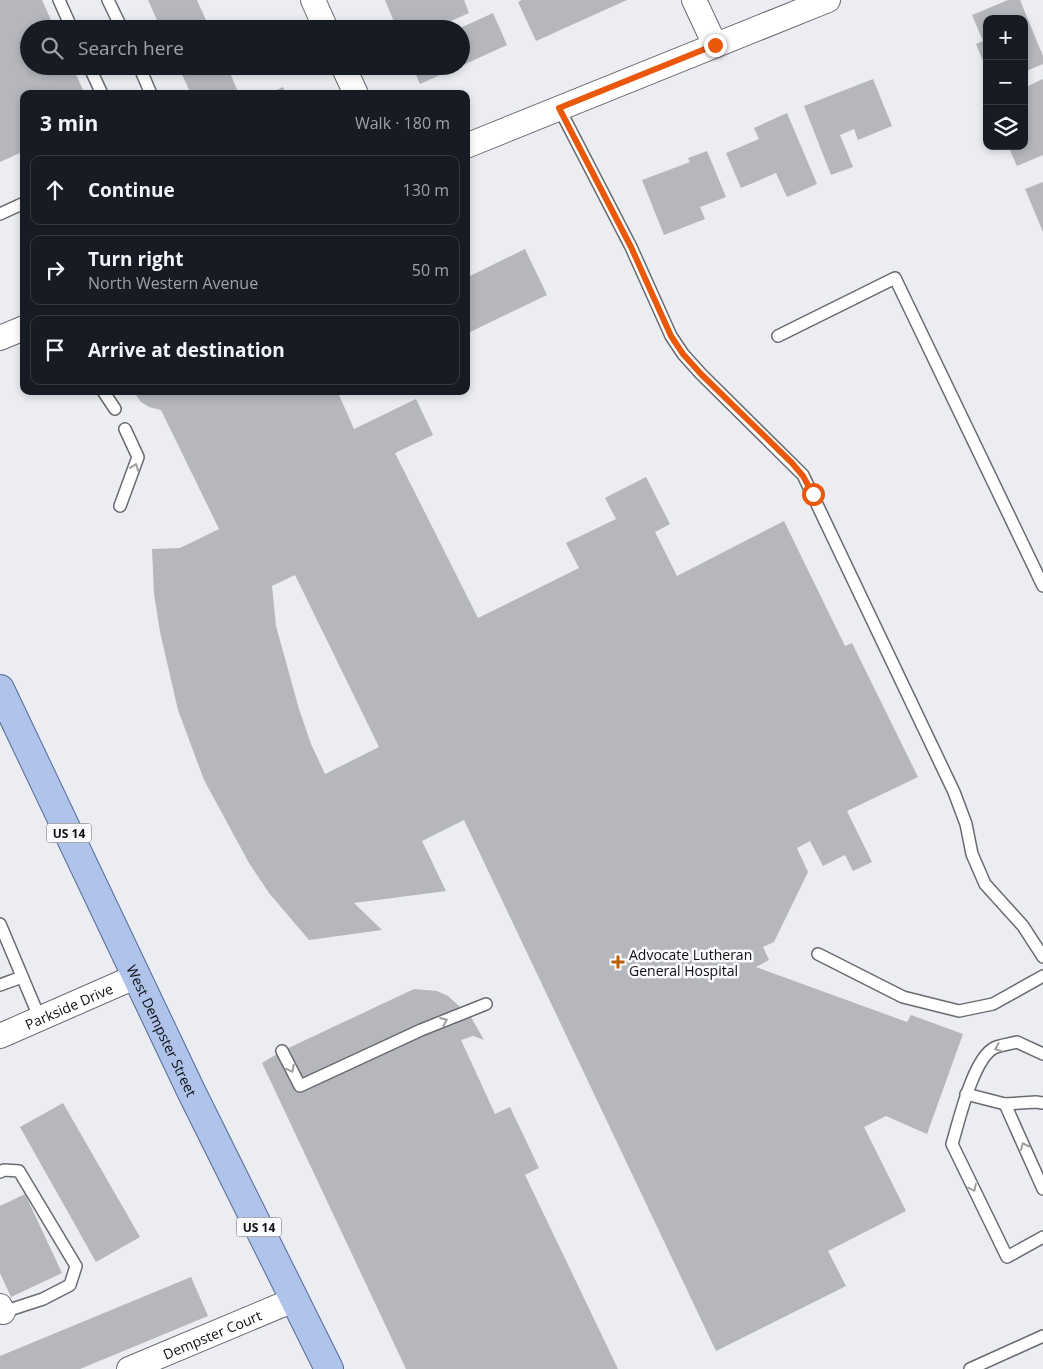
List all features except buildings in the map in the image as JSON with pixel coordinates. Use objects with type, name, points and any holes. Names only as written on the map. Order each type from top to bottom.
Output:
[{"type":"main road","name":"West Dempster Street","points":[[0,689],[192,1093],[296,1299],[329,1369]]},
{"type":"street","points":[[313,0],[322,20]]},
{"type":"street","points":[[694,0],[715,45]]},
{"type":"street","points":[[470,144],[828,0]]},
{"type":"street","points":[[347,75],[354,90]]},
{"type":"street","points":[[0,338],[20,330]]},
{"type":"street","name":"Parkside Drive","points":[[0,1036],[137,976]]},
{"type":"street","name":"Dempster Court","points":[[130,1369],[296,1299]]},
{"type":"lane","points":[[59,0],[68,20]]},
{"type":"lane","points":[[108,0],[118,20]]},
{"type":"lane","points":[[93,75],[100,90]]},
{"type":"lane","points":[[143,75],[149,90]]},
{"type":"lane","points":[[559,108],[631,247],[671,336],[683,354],[701,374],[803,476],[954,792],[966,824],[972,854],[985,884],[1023,926],[1043,957]]},
{"type":"lane","points":[[0,214],[20,205]]},
{"type":"lane","points":[[778,336],[896,278],[1043,586]]},
{"type":"lane","points":[[107,395],[115,408]]},
{"type":"lane","points":[[120,506],[138,458],[125,429]]},
{"type":"lane","points":[[0,924],[40,1019]]},
{"type":"lane","points":[[818,954],[903,997],[959,1011],[993,1004],[1043,976]]},
{"type":"lane","points":[[0,985],[22,977]]},
{"type":"lane","points":[[282,1051],[300,1086],[421,1030],[486,1004]]},
{"type":"lane","points":[[1043,1054],[1017,1042],[994,1048],[983,1058],[966,1094],[952,1144],[1007,1257],[1043,1237]]},
{"type":"lane","points":[[966,1094],[1005,1104],[1036,1102],[1043,1104]]},
{"type":"lane","points":[[1005,1104],[1043,1189]]},
{"type":"lane","points":[[0,1172],[4,1170],[19,1171],[76,1266],[70,1284],[43,1299],[1,1309]]},
{"type":"lane","points":[[970,1369],[1043,1336]]},
{"type":"place","name":"Advocate Lutheran General Hospital","points":[[618,962]]},
{"type":"route","points":[[715,45],[559,108],[631,247],[671,336],[683,354],[701,374],[792,463],[803,476],[813,494]]}]
